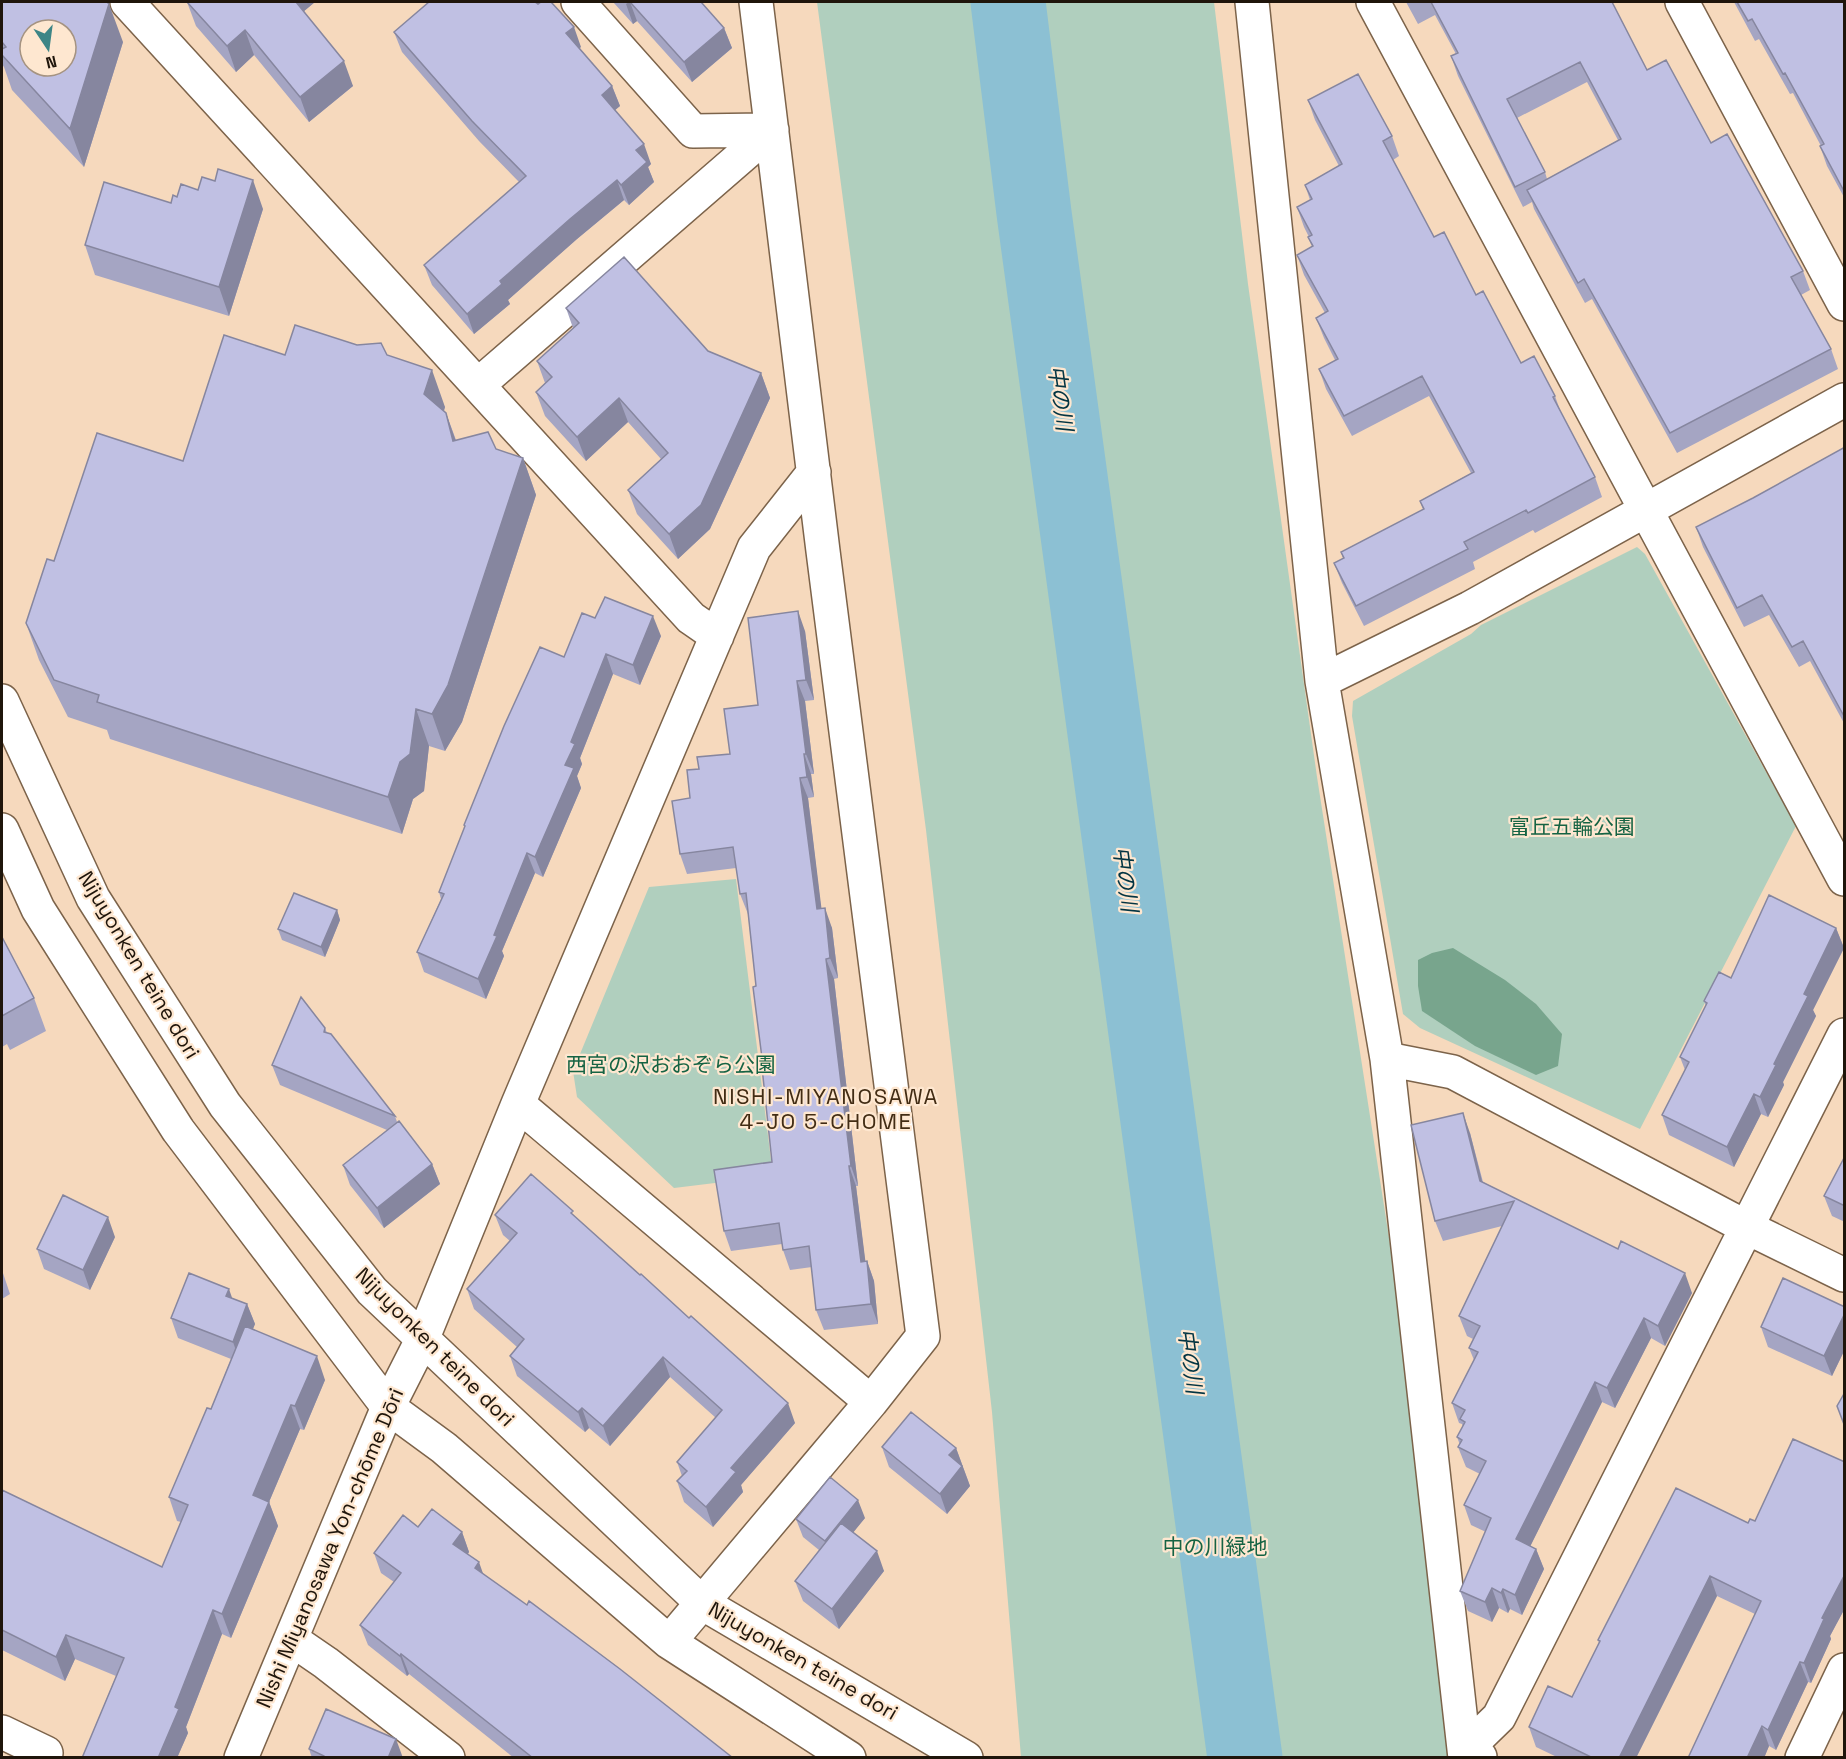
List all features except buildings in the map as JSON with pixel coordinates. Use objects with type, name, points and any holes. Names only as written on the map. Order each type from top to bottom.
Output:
[{"type":"street","points":[[127,2],[691,618],[717,636]]},
{"type":"street","points":[[578,2],[693,131],[772,130]]},
{"type":"street","points":[[669,1642],[871,1402],[923,1335],[756,2]]},
{"type":"street","points":[[1252,2],[1322,681],[1387,1059],[1471,1755]]},
{"type":"street","points":[[1373,2],[1845,879]]},
{"type":"street","points":[[1682,2],[1845,304]]},
{"type":"street","points":[[478,385],[772,130]]},
{"type":"street","points":[[1322,681],[1470,608],[1845,400]]},
{"type":"street","name":"Nishi Miyanosawa Yon-chōme Dōri","points":[[241,1758],[388,1407],[422,1340],[518,1104],[754,549],[814,471]]},
{"type":"street","name":"Nijuyonken teine dori","points":[[2,701],[93,898],[225,1105],[372,1292],[702,1602],[966,1758]]},
{"type":"street","points":[[2,830],[38,909],[178,1130],[388,1407],[444,1448],[669,1642],[849,1758]]},
{"type":"street","points":[[1471,1755],[1499,1717],[1845,1035]]},
{"type":"street","points":[[1387,1059],[1453,1072],[1746,1227],[1845,1275]]},
{"type":"street","points":[[518,1104],[871,1402]]},
{"type":"street","points":[[291,1639],[448,1758]]},
{"type":"street","points":[[1802,1758],[1845,1670]]},
{"type":"street","points":[[2,1732],[46,1753],[44,1758]]},
{"type":"green space","name":"中の川緑地","points":[[817,2],[1214,2],[1248,284],[1317,777],[1395,1276],[1451,1757],[1021,1757],[992,1412],[926,830]]},
{"type":"green space","name":"富丘五輪公園","points":[[1637,547],[1645,554],[1796,826],[1640,1129],[1420,1028],[1403,1014],[1352,716],[1353,701],[1471,634],[1481,625]]},
{"type":"green space","name":"西宮の沢おおぞら公園","points":[[736,879],[773,1176],[674,1188],[577,1097],[573,1071],[649,887]]},
{"type":"green space","points":[[1453,948],[1505,980],[1536,1004],[1562,1034],[1558,1066],[1536,1075],[1475,1046],[1422,1011],[1418,986],[1418,960],[1432,953]]},
{"type":"waterway","name":"中の川","points":[[1008,2],[1034,213],[1245,1758]]},
{"type":"district","name":"NISHI-MIYANOSAWA 4-JO 5-CHOME","points":[[826,1108]]}]
